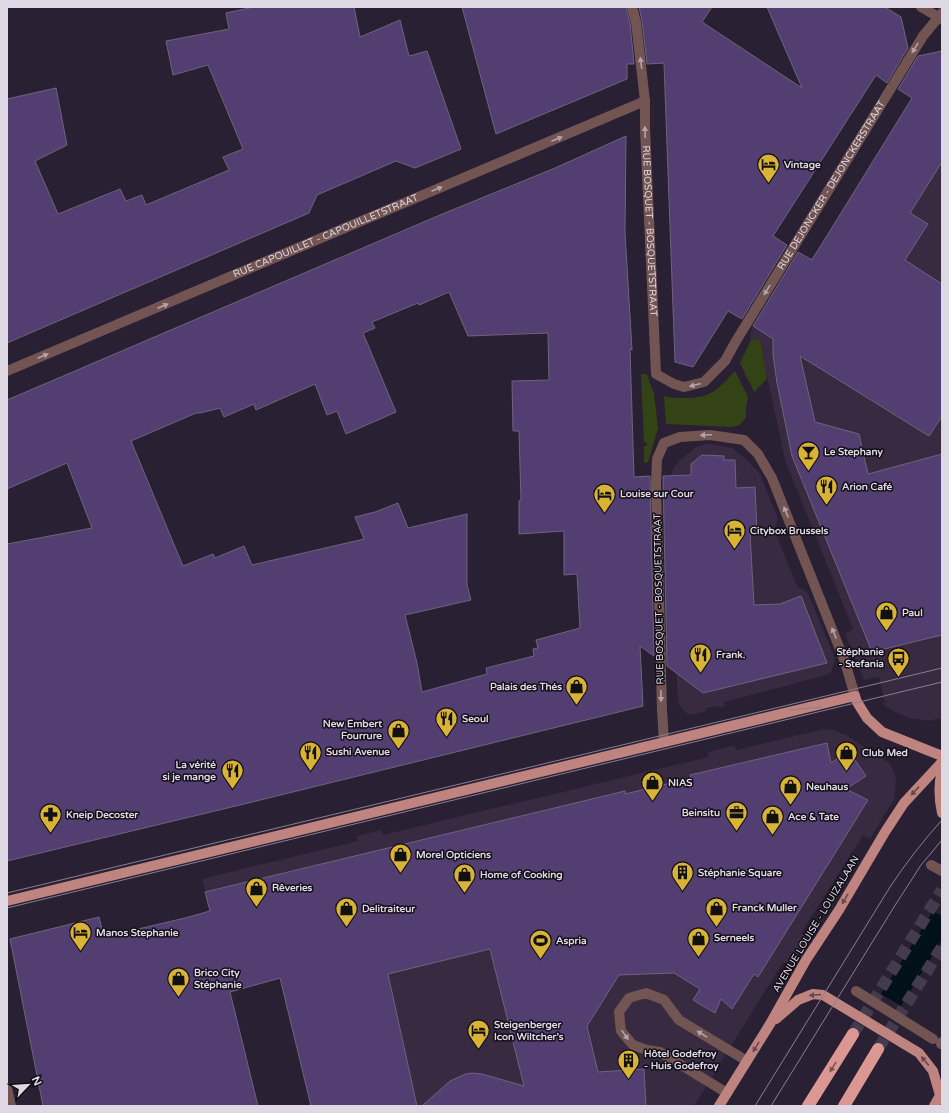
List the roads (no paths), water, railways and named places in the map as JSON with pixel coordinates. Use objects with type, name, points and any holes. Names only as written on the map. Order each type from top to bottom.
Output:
[{"type":"highway","points":[[808,1106],[853,1034]]},
{"type":"highway","points":[[844,1106],[878,1049]]},
{"type":"main road","points":[[7,901],[856,696],[857,702],[867,718],[882,732],[942,756]]},
{"type":"main road","name":"AVENUE LOUISE - LOUIZALAAN","points":[[720,1106],[770,1024],[806,960],[839,910],[896,815],[904,803],[942,762]]},
{"type":"main road","points":[[942,771],[940,777],[939,798],[942,813]]},
{"type":"main road","points":[[770,1024],[798,1000],[813,994],[824,995],[918,1053],[934,1071],[941,1094],[934,1106]]},
{"type":"street","name":"RUE BOSQUET - BOSQUETSTRAAT","points":[[632,7],[636,22],[645,102],[656,374],[684,388],[704,382],[725,361]]},
{"type":"street","points":[[922,7],[941,16]]},
{"type":"street","name":"RUE DEJONCKER - DEJONCKERSTRAAT","points":[[725,361],[740,334],[923,36],[941,16]]},
{"type":"street","name":"RUE CAPOUILLET - CAPOUILLETSTRAAT","points":[[7,371],[645,102]]},
{"type":"street","name":"RUE BOSQUET - BOSQUETSTRAAT","points":[[664,742],[656,484],[657,459],[664,443],[680,437],[710,435],[744,440],[758,454],[772,478],[845,662],[856,696]]},
{"type":"street","points":[[856,988],[939,1042]]},
{"type":"street","points":[[727,1093],[660,1052],[647,1050],[633,1045],[621,1031],[619,1012],[630,998],[646,993],[664,1000],[679,1020],[747,1062]]},
{"type":"street","points":[[7,1088],[11,1106]]},
{"type":"tunnel","points":[[853,1034],[942,890]]},
{"type":"tunnel","points":[[878,1049],[942,947]]},
{"type":"tram line","points":[[7,893],[942,668]]},
{"type":"tram line","points":[[7,908],[942,682]]},
{"type":"tram line","points":[[789,710],[821,707]]},
{"type":"tram line","points":[[755,1106],[890,887],[915,852],[942,820]]},
{"type":"tram line","points":[[771,1106],[894,907],[921,865],[942,840]]},
{"type":"place","name":"Vintage","points":[[768,184]]},
{"type":"place","name":"Le Stephany","points":[[809,472]]},
{"type":"place","name":"Arion Café","points":[[827,506]]},
{"type":"place","name":"Louise sur Cour","points":[[605,514]]},
{"type":"place","name":"Citybox Brussels","points":[[734,550]]},
{"type":"place","name":"Paul","points":[[886,632]]},
{"type":"place","name":"Frank.","points":[[700,674]]},
{"type":"place","name":"Stéphanie - Stefania","points":[[899,678]]},
{"type":"place","name":"Palais des Thés","points":[[577,706]]},
{"type":"place","name":"Seoul","points":[[446,738]]},
{"type":"place","name":"New Embert Fourrure","points":[[398,750]]},
{"type":"place","name":"Sushi Avenue","points":[[310,772]]},
{"type":"place","name":"Club Med","points":[[846,772]]},
{"type":"place","name":"La vérité si je mange","points":[[232,790]]},
{"type":"place","name":"NIAS","points":[[652,802]]},
{"type":"place","name":"Neuhaus","points":[[791,806]]},
{"type":"place","name":"Beinsitu","points":[[736,832]]},
{"type":"place","name":"Kneip Decoster","points":[[50,834]]},
{"type":"place","name":"Ace & Tate","points":[[773,836]]},
{"type":"place","name":"Morel Opticiens","points":[[401,874]]},
{"type":"place","name":"Stéphanie Square","points":[[683,892]]},
{"type":"place","name":"Home of Cooking","points":[[465,894]]},
{"type":"place","name":"Rêveries","points":[[256,908]]},
{"type":"place","name":"Delitraiteur","points":[[347,928]]},
{"type":"place","name":"Franck Muller","points":[[717,928]]},
{"type":"place","name":"Manos Stephanie","points":[[80,952]]},
{"type":"place","name":"Serneels","points":[[698,958]]},
{"type":"place","name":"Aspria","points":[[540,960]]},
{"type":"place","name":"Brico City Stéphanie","points":[[178,998]]},
{"type":"place","name":"Steigenberger Icon Wiltcher’s","points":[[478,1050]]},
{"type":"place","name":"Hôtel Godefroy - Huis Godefroy","points":[[629,1080]]}]
